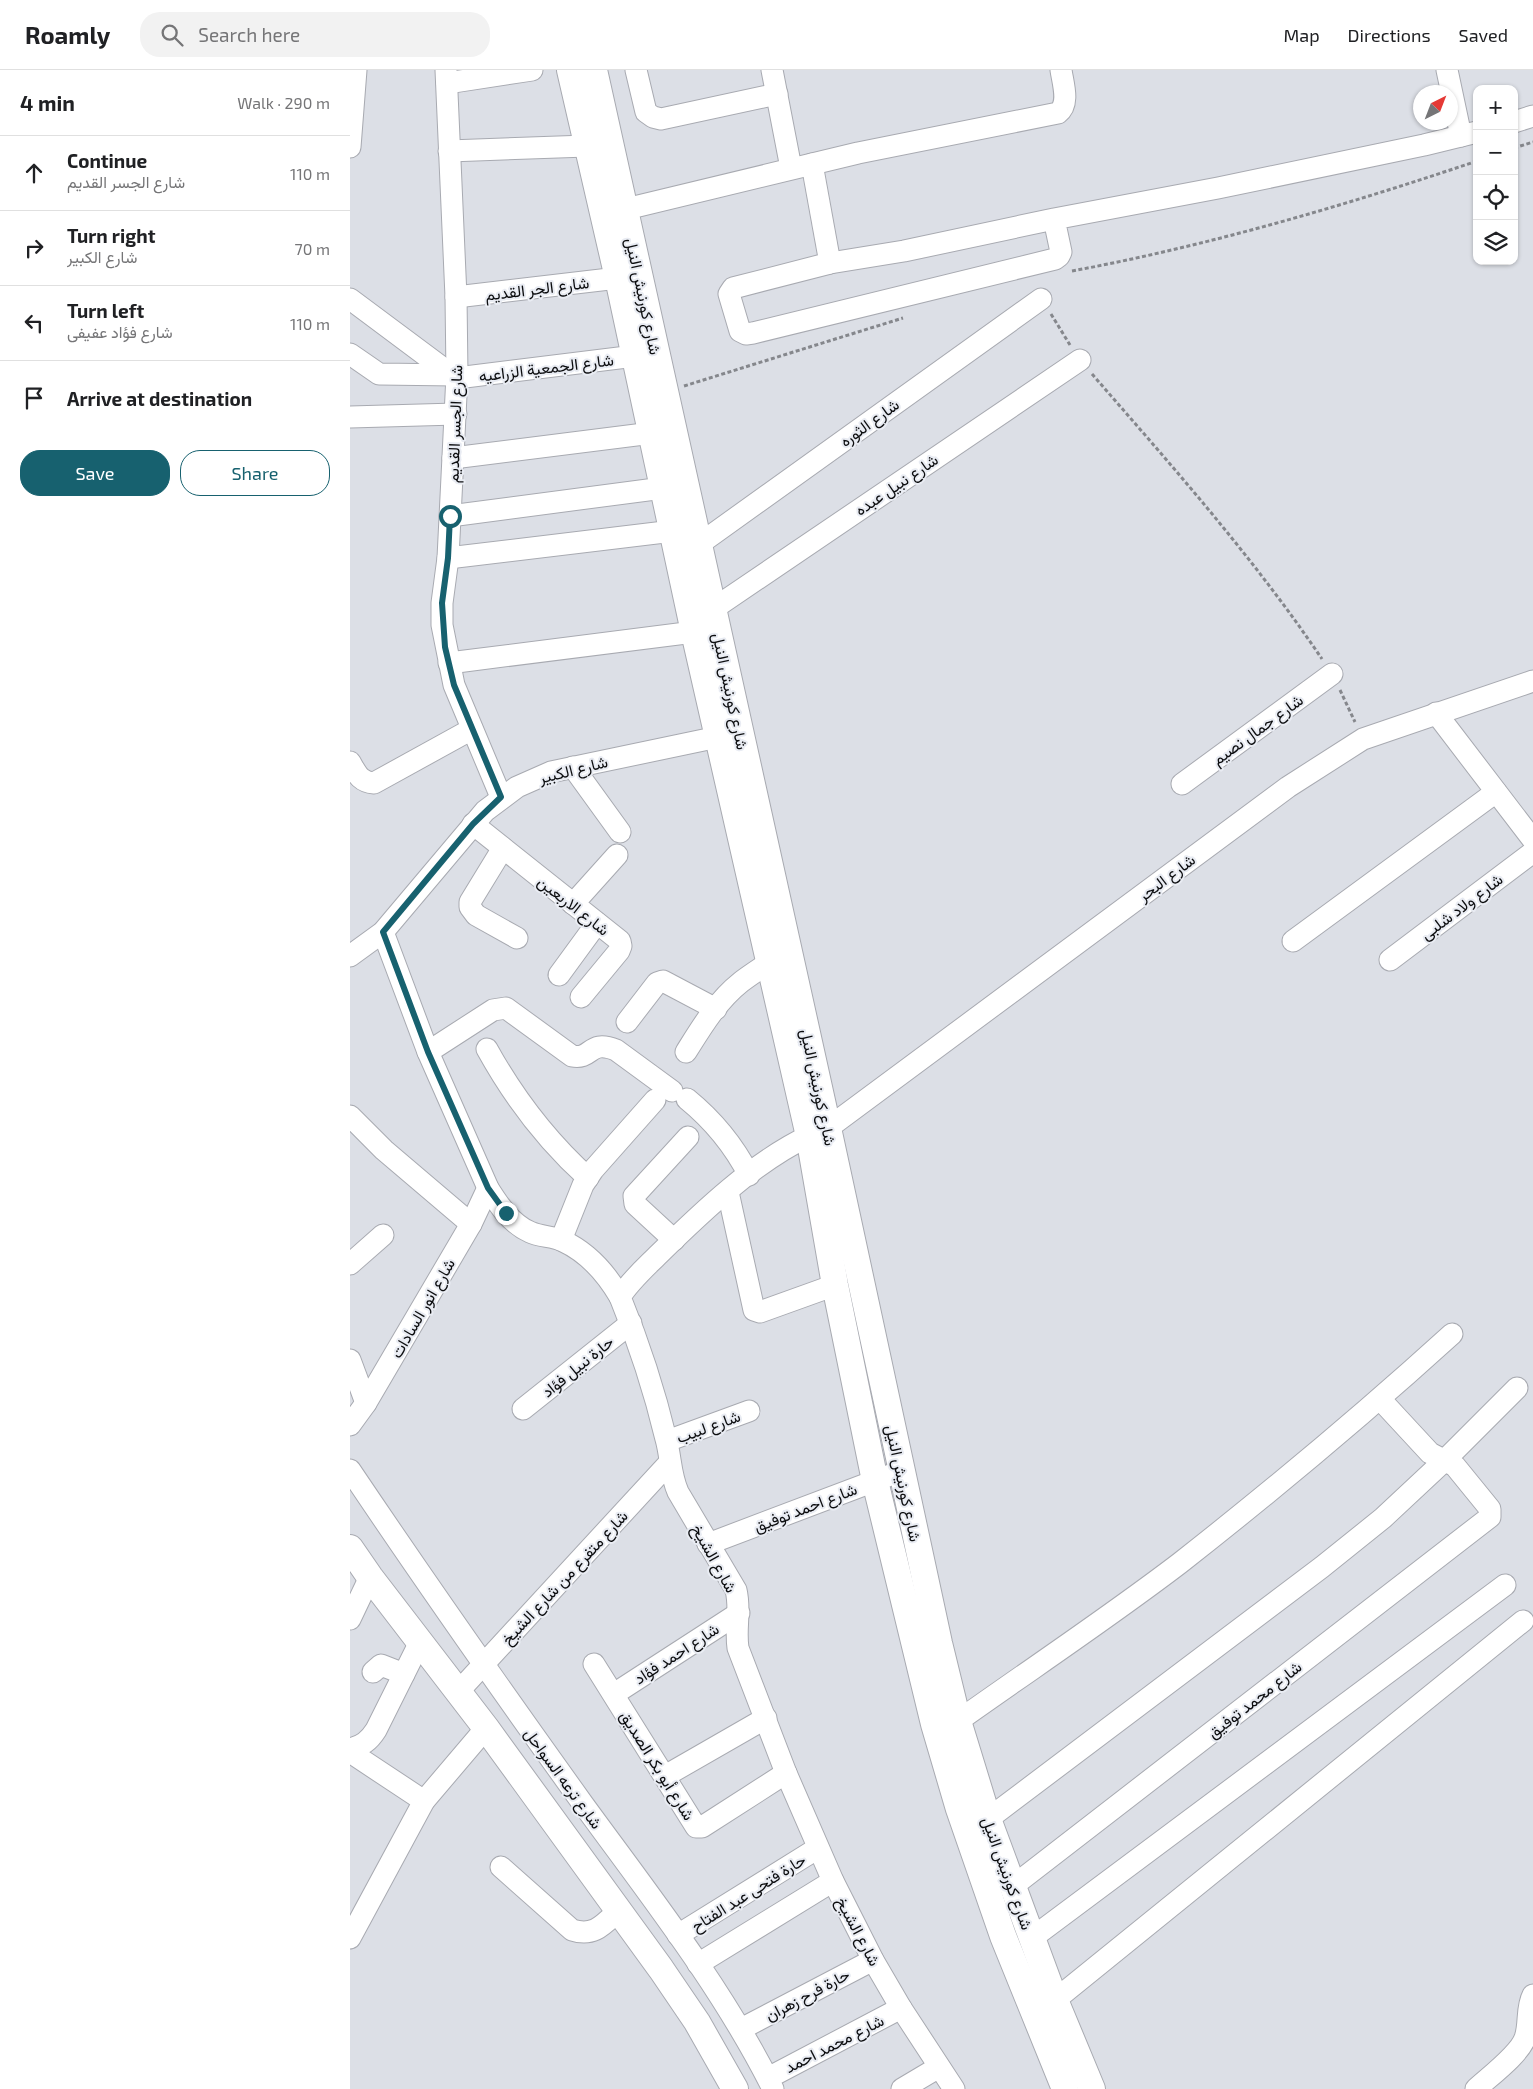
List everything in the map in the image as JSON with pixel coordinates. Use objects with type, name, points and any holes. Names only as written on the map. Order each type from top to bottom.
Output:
[{"type":"main road","name":"شارع كورنيش النيل","points":[[570,70],[618,278],[718,737],[749,827],[818,1132],[901,1471],[958,1721],[988,1820],[1055,2000],[1092,2089]]},
{"type":"main road","name":"شارع كورنيش النيل","points":[[594,70],[713,609],[769,962],[818,1132],[835,1285],[875,1481],[934,1724],[959,1809],[1006,1944],[1065,2089]]},
{"type":"main road","points":[[350,1548],[370,1577],[486,1728],[697,2022],[735,2089]]},
{"type":"street","points":[[446,77],[532,70]]},
{"type":"street","points":[[636,70],[646,112],[653,117],[661,119],[777,94]]},
{"type":"street","points":[[772,70],[791,168]]},
{"type":"street","points":[[626,209],[791,168],[1058,114],[1063,110],[1065,103],[1061,70]]},
{"type":"street","points":[[1054,219],[1061,252],[1055,259],[754,333],[746,334],[740,331],[729,294],[733,288],[830,263],[904,251],[1054,219],[1255,181],[1469,134],[1447,70]]},
{"type":"street","name":"شارع الجسر القديم","points":[[446,77],[456,297],[456,414],[448,558],[442,603],[442,625],[454,685],[501,797]]},
{"type":"street","points":[[350,147],[354,81]]},
{"type":"street","points":[[1518,121],[1533,116]]},
{"type":"street","points":[[449,151],[587,146]]},
{"type":"street","points":[[812,164],[830,263]]},
{"type":"street","name":"شارع الجر القديم","points":[[456,297],[618,278]]},
{"type":"street","points":[[350,299],[455,376]]},
{"type":"street","name":"شارع الثوره","points":[[698,545],[1041,299]]},
{"type":"street","name":"شارع الجمعية الزراعيه","points":[[350,354],[379,374],[455,376],[635,356]]},
{"type":"street","name":"شارع نبيل عبده","points":[[713,609],[1080,360]]},
{"type":"street","points":[[350,417],[456,414]]},
{"type":"street","points":[[453,458],[652,432]]},
{"type":"street","points":[[450,516],[663,488]]},
{"type":"street","points":[[448,558],[672,531]]},
{"type":"street","points":[[449,663],[694,632]]},
{"type":"street","name":"شارع جمال نصيم","points":[[1182,784],[1332,674]]},
{"type":"street","name":"شارع البحر","points":[[818,1132],[1288,787],[1363,739],[1533,681]]},
{"type":"street","points":[[1436,713],[1533,840]]},
{"type":"street","points":[[352,772],[366,782],[374,783],[472,729]]},
{"type":"street","name":"شارع الكبير","points":[[350,956],[383,932],[473,824],[501,797],[534,778],[573,767],[718,737]]},
{"type":"street","points":[[573,767],[620,832]]},
{"type":"street","points":[[1293,941],[1496,792]]},
{"type":"street","name":"شارع الاربعين","points":[[473,824],[620,941],[621,946],[581,997]]},
{"type":"street","points":[[503,848],[470,902],[470,907],[476,915],[517,938]]},
{"type":"street","name":"شارع ولاد شلبى","points":[[1390,960],[1533,852]]},
{"type":"street","points":[[573,904],[616,855]]},
{"type":"street","points":[[560,975],[597,922]]},
{"type":"street","name":"شارع الشيخ","points":[[383,932],[428,1052],[488,1188],[496,1201],[517,1223],[529,1232],[561,1240],[576,1248],[599,1266],[609,1278],[620,1297],[631,1323],[667,1441],[672,1478],[678,1492],[736,1590],[739,1601],[736,1636],[738,1648],[786,1773],[833,1881],[873,1960],[938,2067],[954,2089]]},
{"type":"street","points":[[686,1052],[701,1028],[739,983],[769,962]]},
{"type":"street","points":[[627,1022],[658,982],[663,981],[716,1009]]},
{"type":"street","points":[[428,1052],[493,1010],[506,1008],[572,1056],[584,1056],[595,1047],[606,1046],[616,1050],[671,1097],[706,1115],[723,1133],[749,1174]]},
{"type":"street","points":[[487,1049],[521,1105],[564,1156],[588,1178]]},
{"type":"street","points":[[561,1240],[588,1178],[599,1162],[671,1097]]},
{"type":"street","points":[[350,1116],[384,1150],[471,1224]]},
{"type":"street","points":[[620,1297],[627,1286],[674,1240],[749,1174],[779,1152],[818,1132]]},
{"type":"street","points":[[674,1240],[635,1204],[634,1196],[688,1137]]},
{"type":"street","name":"شارع انور السادات","points":[[350,1425],[366,1404],[471,1224],[488,1188]]},
{"type":"street","points":[[728,1192],[754,1310],[760,1312],[835,1285]]},
{"type":"street","points":[[350,1264],[383,1235]]},
{"type":"street","name":"حارة نبيل فؤاد","points":[[523,1409],[631,1323]]},
{"type":"street","points":[[958,1721],[1178,1564],[1274,1488],[1380,1399],[1452,1334]]},
{"type":"street","points":[[350,1360],[366,1404]]},
{"type":"street","points":[[988,1820],[1322,1567],[1383,1518],[1444,1461],[1517,1388]]},
{"type":"street","points":[[1380,1399],[1430,1453],[1444,1461]]},
{"type":"street","name":"شارع لبيب","points":[[667,1441],[749,1411]]},
{"type":"street","name":"شارع محمد توفيق","points":[[1013,1886],[1488,1518],[1491,1514],[1490,1509],[1455,1466],[1444,1461]]},
{"type":"street","name":"شارع متفرع من شارع الشيخ","points":[[458,1692],[669,1463]]},
{"type":"street","name":"شارع ترعه السواحل","points":[[350,1470],[483,1665],[698,1964],[740,2029],[770,2083]]},
{"type":"street","name":"شارع احمد توفيق","points":[[708,1544],[901,1471]]},
{"type":"street","points":[[350,1618],[370,1577]]},
{"type":"street","points":[[1032,1938],[1504,1585]]},
{"type":"street","name":"شارع احمد فؤاد","points":[[614,1694],[739,1613]]},
{"type":"street","points":[[1055,2000],[1523,1621]]},
{"type":"street","points":[[350,1751],[369,1740],[420,1642]]},
{"type":"street","name":"شارع أبو بكر الصديق","points":[[594,1664],[694,1824],[699,1828],[786,1773]]},
{"type":"street","points":[[373,1672],[381,1665],[385,1665],[404,1674]]},
{"type":"street","points":[[665,1776],[766,1718]]},
{"type":"street","points":[[350,1938],[424,1801],[486,1728]]},
{"type":"street","points":[[350,1751],[424,1801]]},
{"type":"street","name":"حارة فتحى عبد الفتاح","points":[[678,1935],[818,1848]]},
{"type":"street","points":[[501,1867],[572,1930],[582,1933],[592,1932],[618,1911]]},
{"type":"street","points":[[698,1964],[833,1881]]},
{"type":"street","name":"حارة فرح زهران","points":[[740,2029],[873,1960]]},
{"type":"street","points":[[1476,2089],[1522,2045],[1526,2034],[1529,2004],[1533,1995]]},
{"type":"street","name":"شارع محمد احمد","points":[[770,2083],[901,2008]]},
{"type":"street","points":[[902,2089],[938,2067]]},
{"type":"path","points":[[1518,147],[1533,142]]},
{"type":"path","points":[[1067,272],[1126,261],[1261,226],[1409,184],[1473,162]]},
{"type":"path","points":[[1041,299],[1080,360],[1229,535],[1294,618],[1332,674],[1363,739]]},
{"type":"path","points":[[665,392],[905,318]]},
{"type":"route","points":[[450,516],[448,558],[443,580],[442,603],[445,647],[454,685],[501,797],[473,824],[405,908],[383,932],[428,1052],[488,1188],[506,1213]]}]
